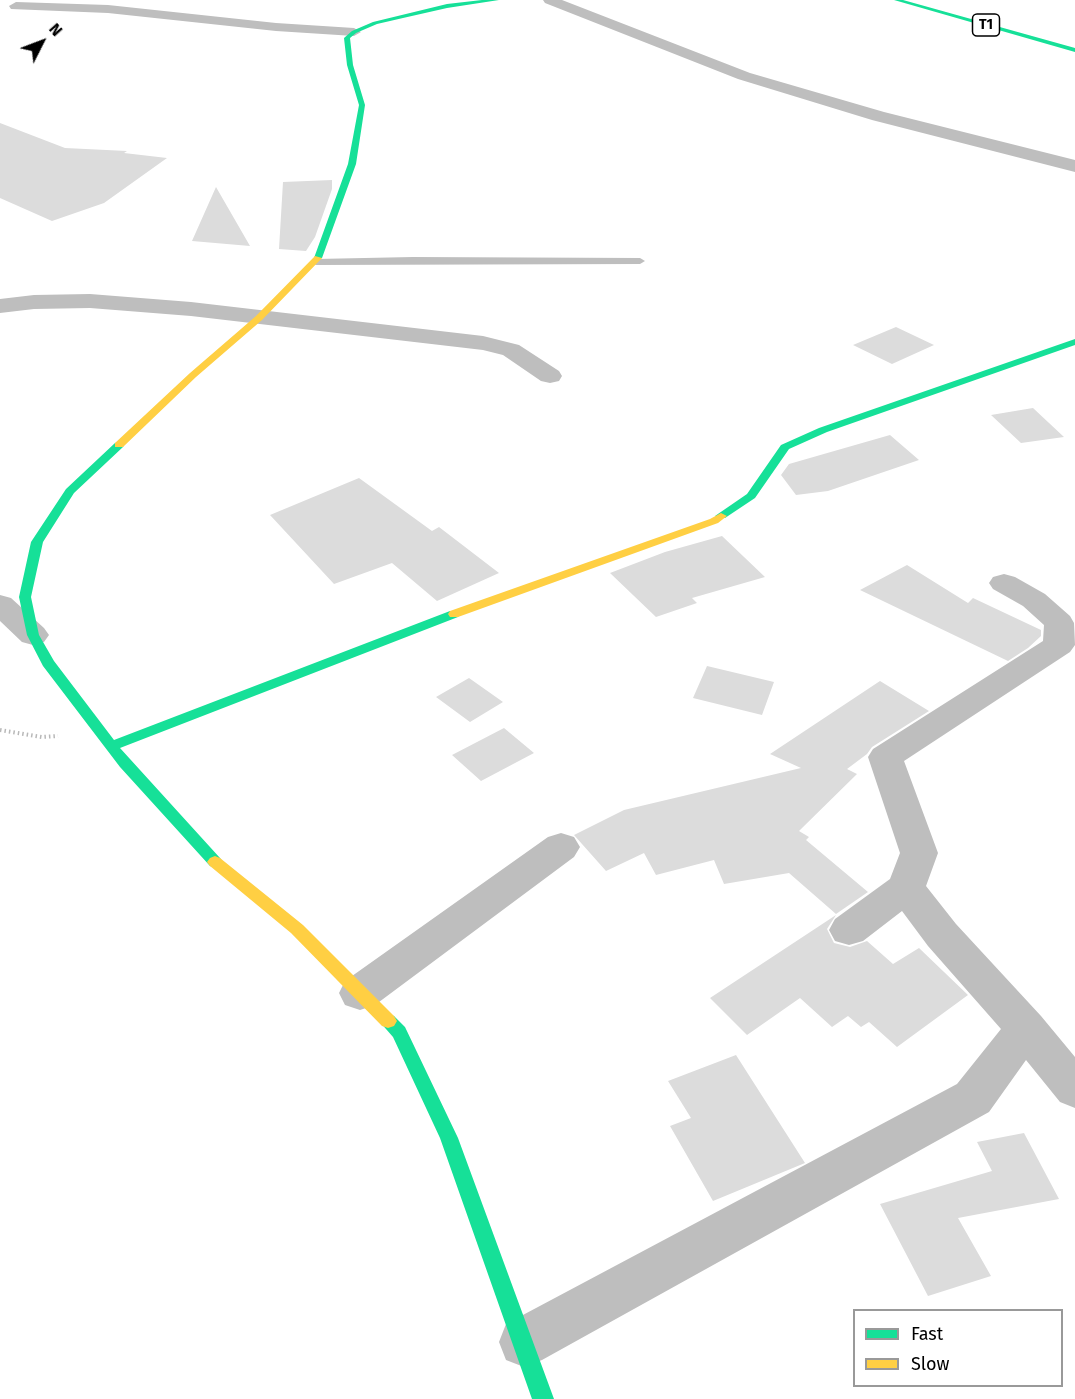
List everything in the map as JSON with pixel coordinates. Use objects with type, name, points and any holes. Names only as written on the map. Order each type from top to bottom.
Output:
[{"type":"main road","points":[[496,0],[402,16],[354,32],[347,38],[346,43],[362,105],[352,164],[335,219],[316,262],[259,318],[193,375],[69,491],[38,542],[25,597],[33,635],[48,663],[111,746],[206,854],[297,929],[399,1032],[449,1138],[543,1399]]},
{"type":"main road","name":"T1","points":[[897,0],[1075,50]]},
{"type":"main road","points":[[111,746],[486,602],[714,521],[751,496],[785,447],[823,430],[1075,342]]},
{"type":"street","points":[[550,0],[744,76],[878,116],[1075,166]]},
{"type":"street","points":[[16,6],[108,9],[276,27],[354,32]]},
{"type":"street","points":[[0,306],[34,302],[90,301],[483,343],[511,350],[550,376]]},
{"type":"street","points":[[849,930],[906,888],[919,853],[885,757],[1059,645],[1059,623],[1034,600],[1004,583]]},
{"type":"street","points":[[0,604],[33,635]]},
{"type":"street","points":[[360,993],[561,847]]},
{"type":"street","points":[[906,888],[942,935],[1026,1028],[1075,1089]]},
{"type":"street","points":[[524,1342],[973,1098],[1026,1028]]},
{"type":"lane","points":[[316,262],[640,261]]},
{"type":"path","points":[[0,730],[42,737],[101,733]]},
{"type":"building","points":[[0,123],[65,148],[127,151],[124,153],[167,158],[104,203],[52,221],[0,198]]},
{"type":"building","points":[[332,180],[332,189],[315,237],[306,251],[279,249],[283,182]]},
{"type":"building","points":[[216,187],[250,246],[192,241]]},
{"type":"building","points":[[896,327],[934,345],[892,364],[853,345]]},
{"type":"building","points":[[1033,408],[1064,437],[1021,443],[991,415]]},
{"type":"building","points":[[890,435],[919,460],[828,491],[796,495],[781,475],[789,464]]},
{"type":"building","points":[[359,478],[432,531],[439,527],[499,573],[437,601],[392,563],[334,584],[270,515]]},
{"type":"building","points":[[722,536],[765,577],[692,598],[697,603],[656,617],[610,573],[665,552]]},
{"type":"building","points":[[907,565],[968,603],[973,598],[1041,630],[1041,636],[1008,661],[860,590]]},
{"type":"building","points":[[707,666],[774,682],[762,715],[693,698]]},
{"type":"building","points":[[469,678],[503,702],[470,722],[436,697]]},
{"type":"building","points":[[880,681],[929,711],[872,747],[867,754],[847,769],[857,774],[799,831],[809,837],[806,840],[868,892],[836,914],[789,873],[724,884],[714,860],[656,875],[644,853],[606,871],[574,835],[624,810],[801,768],[770,754]]},
{"type":"building","points":[[504,728],[534,753],[481,781],[452,755]]},
{"type":"building","points":[[836,915],[827,929],[834,943],[850,947],[867,941],[893,964],[919,948],[968,995],[897,1047],[869,1022],[861,1027],[848,1016],[832,1027],[800,998],[747,1035],[710,998]]},
{"type":"building","points":[[736,1055],[805,1163],[713,1201],[670,1126],[691,1118],[668,1081]]},
{"type":"building","points":[[1024,1133],[1059,1199],[958,1218],[991,1276],[928,1296],[880,1204],[992,1171],[977,1142]]},
{"type":"traffic: fast","points":[[318,258],[352,164],[362,105],[350,65],[347,38],[354,32],[375,23],[402,16],[447,6],[496,0]]},
{"type":"traffic: fast","points":[[897,0],[1075,50]]},
{"type":"traffic: fast","points":[[721,516],[751,496],[785,447],[823,430],[1075,342]]},
{"type":"traffic: fast","points":[[119,445],[70,491],[37,542],[25,597],[33,635],[48,663],[125,764],[215,862]]},
{"type":"traffic: fast","points":[[111,746],[454,614]]},
{"type":"traffic: fast","points":[[388,1021],[399,1032],[449,1138],[543,1399]]},
{"type":"traffic: slow","points":[[119,445],[193,375],[259,318],[318,258]]},
{"type":"traffic: slow","points":[[454,614],[714,521],[721,516]]},
{"type":"traffic: slow","points":[[215,862],[297,929],[388,1021]]}]
